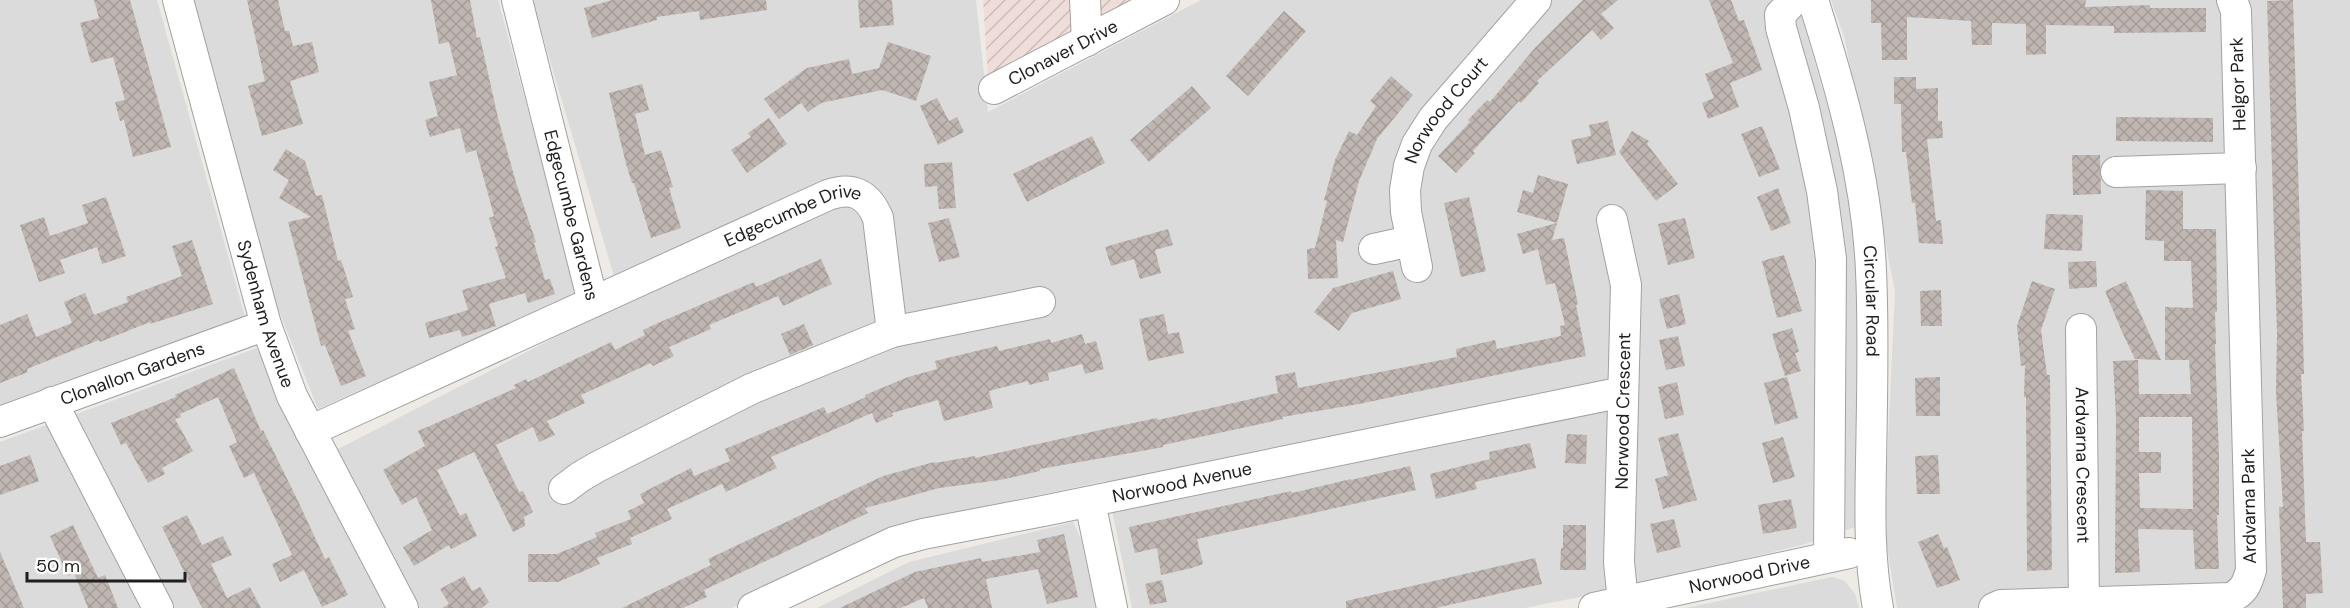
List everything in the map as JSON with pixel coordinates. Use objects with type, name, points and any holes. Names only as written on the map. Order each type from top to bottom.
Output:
[{"type":"street","name":"Sydenham Avenue","points":[[178,0],[266,325],[292,396],[403,608]]},
{"type":"street","name":"Edgecumbe Gardens","points":[[310,431],[593,302],[517,0]]},
{"type":"street","points":[[1085,0],[1087,40]]},
{"type":"street","name":"Clonaver Drive","points":[[994,89],[1164,0]]},
{"type":"street","name":"Norwood Court","points":[[1374,249],[1414,254],[1406,212],[1405,190],[1408,166],[1417,144],[1433,119],[1536,0]]},
{"type":"street","points":[[1794,0],[1780,15],[1781,27],[1813,149],[1822,191],[1831,259],[1829,557]]},
{"type":"street","name":"Circular Road","points":[[1813,0],[1831,55],[1851,131],[1867,213],[1871,306],[1870,549],[1878,608]]},
{"type":"street","name":"Helgor Park","points":[[2232,0],[2236,12],[2241,168]]},
{"type":"street","points":[[2116,172],[2241,168]]},
{"type":"street","name":"Ardvarna Park","points":[[1994,608],[2001,605],[2230,598],[2240,593],[2248,584],[2251,570],[2241,168]]},
{"type":"street","name":"Edgecumbe Drive","points":[[593,302],[828,195],[850,191],[857,192],[868,200],[878,218],[892,332]]},
{"type":"street","name":"Norwood Crescent","points":[[1612,220],[1626,285],[1619,562],[1623,602]]},
{"type":"street","points":[[564,489],[597,467],[751,389],[892,332],[1040,302]]},
{"type":"street","name":"Clonallon Gardens","points":[[0,422],[266,325]]},
{"type":"street","name":"Ardvarna Crescent","points":[[2081,329],[2084,603]]},
{"type":"street","name":"Norwood Avenue","points":[[753,608],[894,542],[923,534],[1090,502],[1623,392]]},
{"type":"street","points":[[52,402],[158,608]]},
{"type":"street","points":[[1090,502],[1112,608]]},
{"type":"street","name":"Norwood Drive","points":[[1594,608],[1870,549]]},
{"type":"shaded area","points":[[0,0],[157,0],[245,317],[0,408]]},
{"type":"shaded area","points":[[190,0],[498,0],[578,294],[318,409],[263,271]]},
{"type":"shaded area","points":[[532,0],[976,0],[988,112],[1201,0],[1797,0],[1849,181],[1859,320],[1855,527],[1805,544],[1634,586],[1525,608],[1132,608],[1106,481],[905,523],[732,608],[415,608],[336,450],[622,303]]},
{"type":"shaded area","points":[[983,0],[1132,0],[988,78]]},
{"type":"shaded area","points":[[1831,0],[2350,0],[2350,608],[1897,608],[1884,529],[1895,291],[1844,36]]},
{"type":"shaded area","points":[[257,348],[391,608],[0,608],[0,442]]},
{"type":"shaded area","points":[[1073,522],[1081,539],[1096,608],[817,608],[909,562]]},
{"type":"shaded area","points":[[1832,577],[1845,581],[1855,594],[1859,608],[1686,608]]},
{"type":"building","points":[[94,0],[130,0],[171,147],[133,157],[124,120],[120,121],[115,102],[125,100],[113,57],[91,63],[80,23],[99,18]]},
{"type":"building","points":[[247,0],[278,0],[285,31],[289,31],[293,46],[312,42],[319,72],[290,81],[303,124],[262,136],[248,86],[265,81]]},
{"type":"building","points":[[431,0],[470,0],[477,38],[480,37],[498,118],[517,186],[536,242],[534,243],[545,280],[550,279],[555,294],[528,303],[525,293],[489,304],[496,326],[462,337],[460,330],[429,338],[425,323],[468,310],[462,290],[506,278],[495,247],[498,246],[489,218],[494,216],[476,150],[466,153],[460,128],[430,137],[425,120],[438,116],[429,82],[457,75],[449,42],[439,44]]},
{"type":"building","points":[[612,0],[766,0],[767,10],[700,20],[699,11],[657,17],[657,20],[592,38],[584,8]]},
{"type":"building","points":[[858,0],[892,0],[894,25],[860,28]]},
{"type":"building","points":[[1583,0],[1618,0],[1601,14],[1614,28],[1601,40],[1592,30],[1537,81],[1539,83],[1521,103],[1519,101],[1456,173],[1438,156],[1487,100],[1490,102],[1533,50]]},
{"type":"building","points":[[1709,0],[1731,0],[1739,21],[1744,20],[1762,70],[1730,83],[1739,107],[1708,119],[1702,103],[1714,98],[1705,74],[1733,63]]},
{"type":"building","points":[[1871,0],[2086,0],[2085,7],[2150,5],[2150,8],[2206,8],[2206,32],[2114,33],[2114,26],[2046,25],[2046,54],[2026,55],[2026,24],[1992,23],[1992,45],[1972,45],[1971,21],[1907,17],[1907,60],[1882,60],[1881,23],[1871,23]]},
{"type":"building","points":[[2293,0],[2304,374],[2301,374],[2306,542],[2320,542],[2323,593],[2306,594],[2306,608],[2283,608],[2279,507],[2283,507],[2276,392],[2277,333],[2267,1]]},
{"type":"building","points":[[1284,11],[1306,31],[1248,96],[1226,76]]},
{"type":"building","points":[[888,42],[931,56],[916,101],[882,90],[821,103],[808,112],[801,103],[779,119],[764,99],[807,68],[849,59],[852,74],[879,68]]},
{"type":"building","points":[[1391,76],[1413,95],[1377,139],[1359,181],[1343,242],[1336,240],[1338,278],[1308,279],[1307,249],[1315,248],[1327,201],[1324,200],[1335,160],[1349,131],[1357,135],[1376,106],[1370,101]]},
{"type":"building","points":[[1894,77],[1916,77],[1916,89],[1938,88],[1938,121],[1942,121],[1943,138],[1927,139],[1936,221],[1941,220],[1943,244],[1919,243],[1906,152],[1902,152],[1901,104],[1894,104]]},
{"type":"building","points":[[642,84],[649,110],[635,114],[645,155],[661,150],[673,187],[669,188],[681,228],[651,238],[626,164],[609,93]]},
{"type":"building","points":[[1192,86],[1211,108],[1149,162],[1130,140]]},
{"type":"building","points":[[937,98],[949,121],[957,117],[964,132],[938,145],[920,106]]},
{"type":"building","points":[[2116,117],[2213,118],[2213,142],[2116,141]]},
{"type":"building","points":[[769,118],[787,144],[747,173],[731,150],[751,137],[748,133]]},
{"type":"building","points":[[1608,121],[1616,155],[1577,164],[1571,140],[1591,136],[1589,125]]},
{"type":"building","points":[[1762,126],[1780,169],[1759,177],[1741,134]]},
{"type":"building","points":[[1632,131],[1649,141],[1647,144],[1678,184],[1656,201],[1619,152]]},
{"type":"building","points":[[1092,136],[1105,163],[1027,202],[1013,174]]},
{"type":"building","points":[[286,149],[305,161],[316,196],[322,195],[338,261],[341,260],[353,297],[345,299],[355,329],[348,331],[366,376],[341,386],[325,345],[321,346],[288,222],[311,217],[279,198],[289,180],[273,170]]},
{"type":"building","points":[[2072,155],[2100,155],[2101,194],[2073,195]]},
{"type":"building","points":[[952,162],[956,208],[939,209],[937,186],[925,187],[924,164]]},
{"type":"building","points":[[1538,175],[1568,184],[1557,223],[1517,212],[1523,190],[1533,193]]},
{"type":"building","points":[[1778,188],[1791,223],[1771,231],[1757,197]]},
{"type":"building","points":[[2146,190],[2183,191],[2183,229],[2216,229],[2215,344],[2219,457],[2219,515],[2217,515],[2219,569],[2195,569],[2193,530],[2138,529],[2140,572],[2115,573],[2116,417],[2113,361],[2138,360],[2139,394],[2191,394],[2189,360],[2165,360],[2165,307],[2193,308],[2191,261],[2164,261],[2164,241],[2145,240]],"holes":[[[2139,417],[2192,417],[2193,509],[2140,508],[2139,473],[2161,473],[2161,452],[2139,452]]]},
{"type":"building","points":[[106,197],[126,256],[102,264],[97,247],[60,260],[65,273],[39,282],[20,225],[44,217],[50,236],[88,223],[82,205]]},
{"type":"building","points":[[1469,197],[1486,271],[1461,277],[1444,203]]},
{"type":"building","points":[[2046,214],[2083,215],[2082,251],[2044,249]]},
{"type":"building","points":[[949,218],[960,257],[939,262],[928,223]]},
{"type":"building","points":[[1685,218],[1695,258],[1668,265],[1658,224]]},
{"type":"building","points":[[1557,223],[1552,240],[1564,238],[1586,356],[1359,404],[1282,417],[1283,419],[1163,445],[1163,447],[1040,469],[1040,471],[1000,480],[939,488],[865,508],[868,513],[704,590],[707,597],[683,608],[622,608],[711,565],[708,559],[883,476],[934,462],[975,456],[975,458],[1278,393],[1275,376],[1295,372],[1298,388],[1457,357],[1456,349],[1495,340],[1497,349],[1561,336],[1560,326],[1565,325],[1555,283],[1546,285],[1538,249],[1523,254],[1517,234]]},
{"type":"building","points":[[1168,229],[1173,245],[1155,250],[1161,273],[1140,279],[1134,259],[1111,266],[1105,247]]},
{"type":"building","points":[[192,240],[213,304],[150,324],[150,322],[100,342],[99,340],[27,369],[28,372],[0,383],[0,325],[27,314],[36,337],[72,323],[64,302],[85,293],[94,315],[128,302],[126,297],[182,276],[172,246]]},
{"type":"building","points":[[1784,255],[1802,311],[1777,318],[1762,261]]},
{"type":"building","points":[[821,259],[832,284],[783,306],[778,296],[709,325],[711,329],[669,347],[674,356],[653,366],[651,363],[581,395],[585,403],[547,421],[555,435],[539,442],[533,427],[496,445],[519,492],[523,491],[533,512],[524,517],[525,526],[513,532],[474,452],[437,470],[460,516],[466,513],[477,536],[451,549],[449,545],[414,566],[403,547],[432,530],[416,497],[402,505],[383,470],[425,446],[418,431],[516,388],[514,385],[526,379],[528,382],[611,342],[615,350],[645,335],[643,330],[658,323],[754,282],[756,287]]},
{"type":"building","points":[[2096,261],[2097,287],[2069,289],[2068,262]]},
{"type":"building","points":[[1393,271],[1401,299],[1352,313],[1339,331],[1314,312],[1333,288]]},
{"type":"building","points":[[2032,281],[2055,289],[2041,330],[2047,375],[2050,375],[2052,570],[2027,571],[2025,365],[2021,366],[2017,326]]},
{"type":"building","points":[[2126,281],[2161,360],[2135,359],[2122,332],[2105,291]]},
{"type":"building","points":[[1941,290],[1942,326],[1921,326],[1920,291]]},
{"type":"building","points":[[1679,294],[1686,324],[1667,329],[1659,299]]},
{"type":"building","points":[[1164,314],[1168,334],[1179,332],[1184,353],[1148,361],[1139,319]]},
{"type":"building","points":[[804,324],[813,345],[790,355],[781,334]]},
{"type":"building","points":[[1792,328],[1799,352],[1795,353],[1801,371],[1785,376],[1772,334]]},
{"type":"building","points":[[1082,334],[1085,344],[1096,341],[1104,369],[1085,374],[1082,364],[1048,373],[1049,380],[1029,385],[1028,381],[989,391],[993,408],[944,421],[938,400],[892,413],[893,416],[876,423],[872,413],[771,457],[777,468],[726,492],[722,484],[667,509],[672,519],[630,538],[632,544],[597,558],[600,564],[558,582],[528,582],[528,554],[557,554],[597,537],[595,533],[631,519],[628,511],[644,503],[640,494],[691,468],[694,476],[730,461],[725,449],[824,407],[827,414],[908,377],[937,369],[935,361],[997,346],[999,351],[1050,339],[1051,343]]},
{"type":"building","points":[[1678,336],[1685,366],[1666,370],[1659,340]]},
{"type":"building","points":[[234,368],[261,431],[263,430],[325,559],[329,557],[348,595],[322,607],[304,570],[280,582],[272,564],[292,555],[254,473],[244,478],[229,446],[237,442],[218,397],[180,414],[181,417],[175,419],[193,451],[162,468],[165,474],[148,483],[126,443],[121,445],[111,423],[176,397],[175,395]]},
{"type":"building","points":[[1787,377],[1798,418],[1775,425],[1764,383]]},
{"type":"building","points":[[1940,377],[1940,416],[1916,416],[1915,378]]},
{"type":"building","points":[[1677,382],[1684,415],[1665,419],[1658,387]]},
{"type":"building","points":[[1678,433],[1697,500],[1663,509],[1655,479],[1668,475],[1658,438]]},
{"type":"building","points":[[1567,434],[1587,435],[1586,464],[1565,463]]},
{"type":"building","points":[[1783,437],[1795,477],[1773,483],[1762,443]]},
{"type":"building","points":[[1530,443],[1536,468],[1475,482],[1477,489],[1436,499],[1430,474],[1490,459],[1489,452]]},
{"type":"building","points":[[30,455],[39,481],[0,495],[0,466]]},
{"type":"building","points":[[1938,455],[1940,494],[1917,494],[1915,456]]},
{"type":"building","points":[[1410,466],[1416,490],[1197,539],[1203,564],[1192,568],[1161,575],[1157,548],[1135,553],[1129,527]]},
{"type":"building","points":[[1791,499],[1797,528],[1763,534],[1758,505]]},
{"type":"building","points":[[187,515],[202,545],[223,536],[232,555],[211,564],[227,598],[250,587],[261,608],[202,608],[162,527]]},
{"type":"building","points":[[1674,519],[1681,547],[1657,553],[1650,524]]},
{"type":"building","points":[[73,525],[98,578],[105,575],[118,608],[88,608],[74,573],[68,576],[50,536]]},
{"type":"building","points":[[1563,525],[1586,525],[1586,570],[1560,570]]},
{"type":"building","points":[[1064,534],[1078,597],[1047,604],[1038,569],[986,579],[992,608],[928,608],[924,598],[901,608],[840,608],[915,572],[981,558],[982,562],[1040,552],[1037,540]]},
{"type":"building","points":[[1938,534],[1944,548],[1947,547],[1960,580],[1937,588],[1918,542]]},
{"type":"building","points":[[0,552],[24,608],[0,608]]},
{"type":"building","points":[[1535,558],[1542,584],[1436,608],[1346,608],[1346,601]]},
{"type":"building","points":[[464,576],[472,591],[480,587],[489,602],[482,608],[442,608],[449,604],[440,589]]},
{"type":"building","points":[[1162,580],[1167,602],[1150,605],[1145,584]]}]
